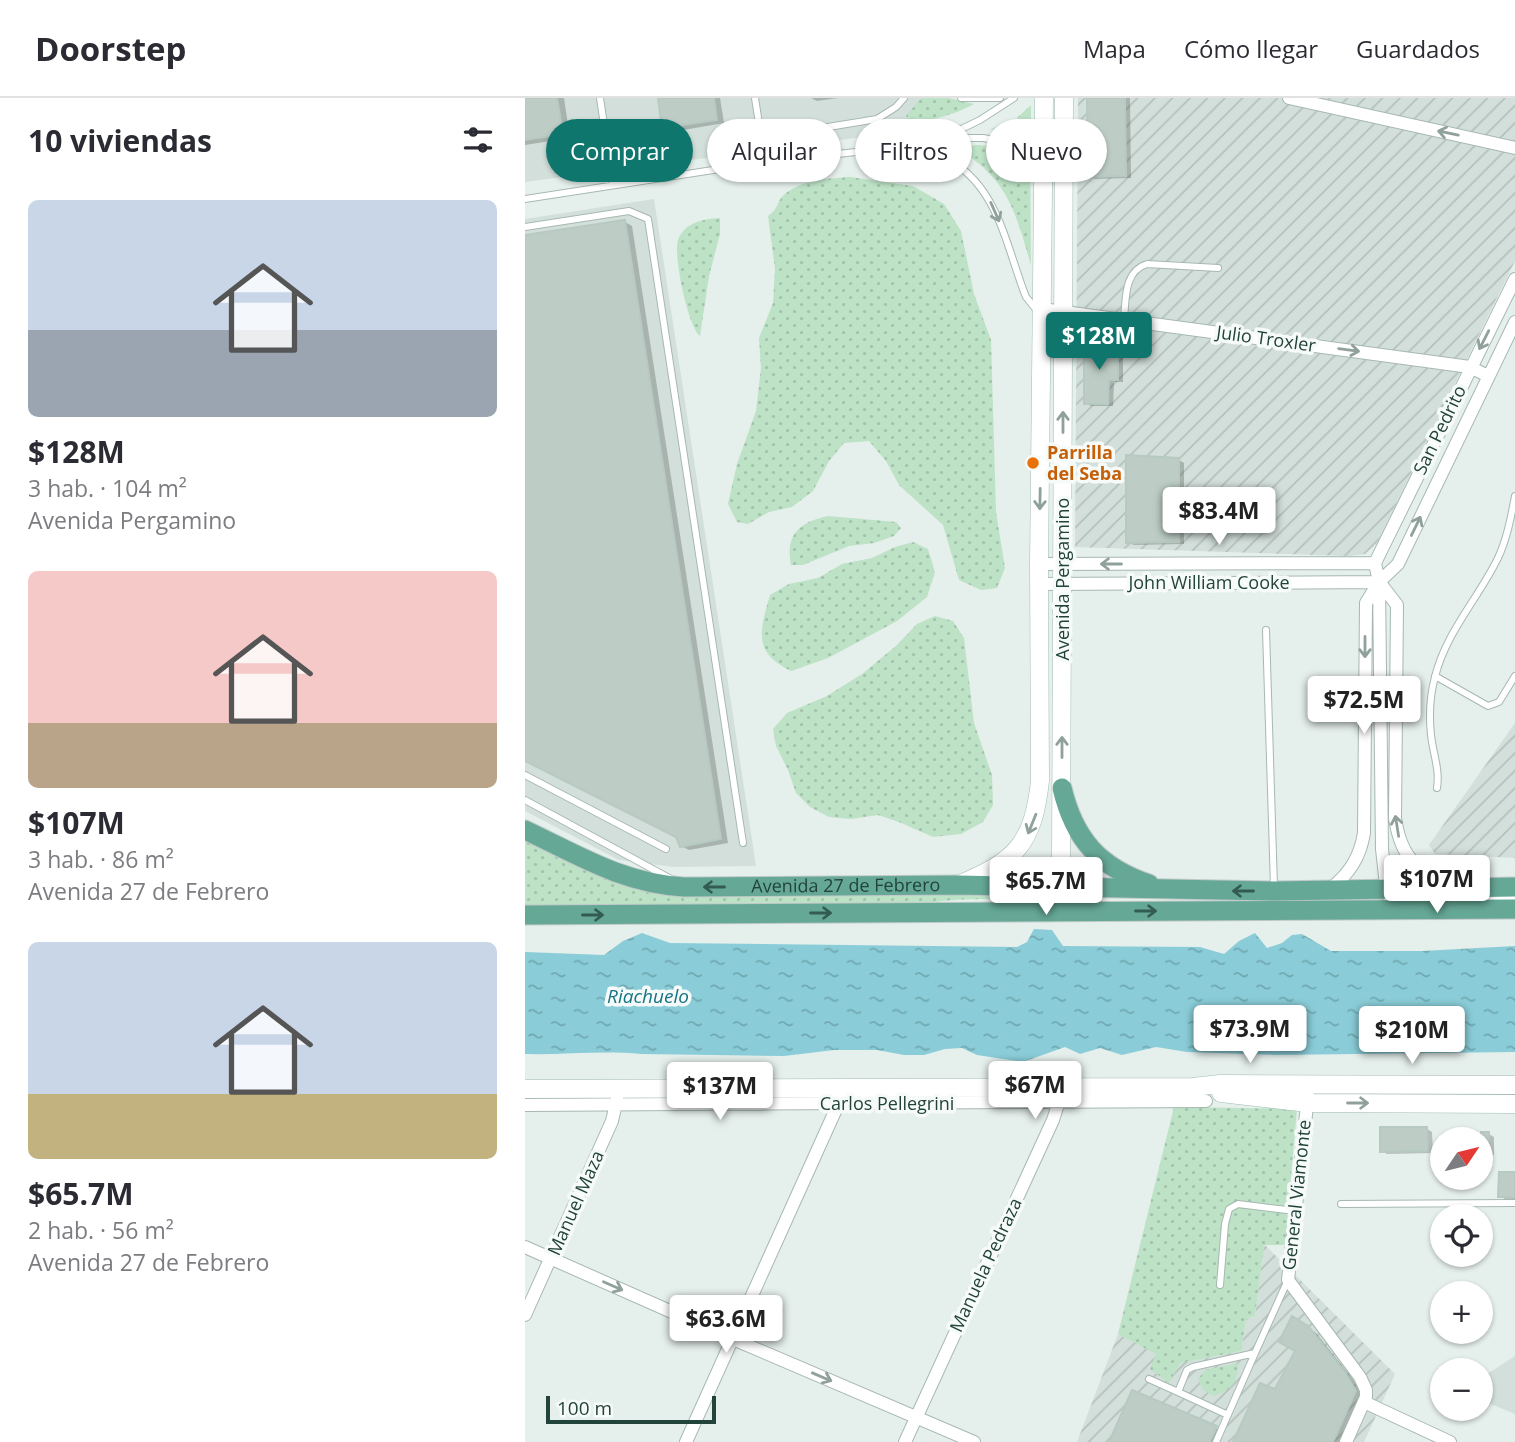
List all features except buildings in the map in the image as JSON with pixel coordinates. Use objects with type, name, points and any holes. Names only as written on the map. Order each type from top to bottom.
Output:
[{"type":"main road","name":"Avenida Pergamino","points":[[1044,98],[1044,119]]},
{"type":"main road","name":"Avenida Pergamino","points":[[1052,887],[1059,871],[1061,857],[1064,98]]},
{"type":"main road","name":"Avenida Pergamino","points":[[958,885],[988,873],[1013,854],[1023,843],[1037,811],[1040,780],[1039,564],[1044,182]]},
{"type":"main road","points":[[1062,788],[1076,830],[1089,848],[1105,863],[1124,875],[1166,890]]},
{"type":"main road","name":"Avenida 27 de Febrero","points":[[525,830],[621,876],[647,884],[684,887],[958,885],[1274,891],[1515,887]]},
{"type":"main road","points":[[1014,912],[1033,903],[1052,887]]},
{"type":"main road","name":"Avenida 27 de Febrero","points":[[525,915],[1515,909]]},
{"type":"main road","name":"Carlos Pellegrini","points":[[525,1089],[617,1097],[843,1087],[1061,1095],[1193,1087],[1247,1097],[1515,1085]]},
{"type":"main road","name":"Carlos Pellegrini","points":[[1308,1094],[1515,1104]]},
{"type":"street","points":[[1289,98],[1515,148]]},
{"type":"street","name":"San Pedrito","points":[[1375,563],[1515,279]]},
{"type":"street","name":"Julio Troxler","points":[[1042,309],[1470,367],[1488,376]]},
{"type":"street","name":"San Pedrito","points":[[1329,890],[1347,874],[1356,861],[1364,833],[1366,603],[1379,582],[1398,564],[1515,322]]},
{"type":"street","points":[[1375,563],[1379,582],[1384,888],[1392,898],[1515,898]]},
{"type":"street","name":"John William Cooke","points":[[1039,564],[1375,563]]},
{"type":"street","points":[[1379,582],[1397,605],[1397,834],[1411,862],[1421,870],[1458,887]]},
{"type":"street","name":"John William Cooke","points":[[1039,584],[1379,582]]},
{"type":"street","points":[[686,1442],[839,1105],[843,1087]]},
{"type":"street","name":"General Viamonte","points":[[1308,1094],[1288,1280],[1360,1377],[1366,1390],[1364,1402]]},
{"type":"street","name":"Carlos Pellegrini","points":[[525,1105],[617,1097],[839,1105],[1061,1095],[1206,1101]]},
{"type":"street","name":"Manuela Pedraza","points":[[905,1442],[1061,1095]]},
{"type":"street","name":"Manuel Maza","points":[[525,1315],[613,1121],[617,1097]]},
{"type":"street","points":[[525,1247],[974,1442]]},
{"type":"street","points":[[1346,1442],[1364,1402],[1450,1442]]},
{"type":"lane","points":[[600,98],[613,185]]},
{"type":"lane","points":[[755,98],[758,119]]},
{"type":"lane","points":[[841,125],[877,119],[896,107],[904,98]]},
{"type":"lane","points":[[961,98],[1000,98]]},
{"type":"lane","points":[[972,124],[1014,98]]},
{"type":"lane","points":[[525,198],[707,171]]},
{"type":"lane","points":[[972,180],[986,194],[996,211],[1026,297],[1035,307],[1042,309]]},
{"type":"lane","points":[[525,227],[629,211],[648,219],[743,843]]},
{"type":"lane","points":[[1124,319],[1126,289],[1130,277],[1138,267],[1147,264],[1218,268]]},
{"type":"lane","points":[[1437,788],[1439,775],[1431,736],[1430,699],[1435,676],[1442,654],[1468,605],[1498,558],[1509,528],[1515,496]]},
{"type":"lane","points":[[1266,630],[1274,891]]},
{"type":"lane","points":[[1435,676],[1488,706],[1502,699],[1515,676]]},
{"type":"lane","points":[[525,775],[666,849]]},
{"type":"lane","points":[[525,800],[684,887]]},
{"type":"lane","points":[[1341,1204],[1515,1203]]},
{"type":"lane","points":[[1220,1285],[1225,1224],[1229,1209],[1238,1204],[1295,1211]]},
{"type":"lane","points":[[1216,1442],[1288,1280]]},
{"type":"lane","points":[[1178,1392],[1187,1370],[1255,1353]]},
{"type":"lane","points":[[1149,1379],[1228,1416]]},
{"type":"shaded area","points":[[525,98],[937,98],[918,119],[855,119],[855,138],[841,140],[841,119],[707,119],[707,158],[693,160],[693,119],[546,119],[546,179],[525,182]]},
{"type":"shaded area","points":[[1078,98],[1515,98],[1515,261],[1377,543],[1365,554],[1349,556],[1075,547],[1077,182],[1107,182],[1107,119],[1078,119]]},
{"type":"shaded area","points":[[654,199],[756,866],[674,867],[619,860],[525,811],[525,219]]},
{"type":"shaded area","points":[[1515,723],[1515,858],[1435,854],[1429,845]]},
{"type":"shaded area","points":[[1264,1244],[1395,1374],[1364,1442],[1077,1442],[1118,1334],[1179,1363],[1241,1351],[1246,1319],[1255,1316]]},
{"type":"shaded area","points":[[1515,1356],[1515,1414],[1493,1405],[1493,1370]]},
{"type":"green space","points":[[921,98],[949,98],[974,104],[931,119],[908,119],[906,116]]},
{"type":"green space","points":[[1031,105],[1031,119],[1017,118]]},
{"type":"green space","points":[[972,146],[986,146],[986,170],[972,158]]},
{"type":"green space","points":[[841,178],[855,178],[855,182],[913,186],[944,204],[961,231],[974,294],[991,340],[996,512],[1005,568],[997,588],[981,590],[959,580],[943,525],[899,485],[886,461],[869,441],[844,443],[829,461],[813,491],[792,507],[769,512],[748,524],[737,522],[728,504],[737,464],[756,411],[761,368],[759,338],[773,303],[775,269],[768,216],[782,197],[792,189],[812,182],[841,182]]},
{"type":"green space","points":[[996,182],[1030,182],[1031,265],[1014,212]]},
{"type":"green space","points":[[720,218],[720,234],[709,276],[700,336],[695,330],[683,290],[678,240],[690,225]]},
{"type":"green space","points":[[828,516],[896,522],[901,528],[894,536],[874,543],[849,546],[803,565],[791,565],[790,545],[797,531],[810,522]]},
{"type":"green space","points":[[913,542],[928,549],[935,572],[927,597],[897,621],[828,658],[791,671],[770,656],[762,639],[762,630],[770,595],[789,584],[818,578],[842,564],[872,558]]},
{"type":"green space","points":[[935,616],[953,621],[964,638],[974,723],[992,775],[993,805],[983,822],[961,834],[933,837],[878,815],[851,819],[829,817],[810,807],[796,793],[776,746],[773,729],[787,713],[827,696],[862,674],[896,646],[917,624]]},
{"type":"green space","points":[[525,836],[619,881],[1032,892],[1006,898],[952,900],[926,905],[525,905]]},
{"type":"green space","points":[[1174,1107],[1297,1109],[1285,1245],[1264,1245],[1255,1316],[1246,1319],[1241,1351],[1180,1363],[1169,1383],[1150,1369],[1156,1354],[1118,1334]]},
{"type":"green space","points":[[1239,1363],[1235,1381],[1230,1388],[1214,1396],[1203,1390],[1198,1379],[1205,1370]]},
{"type":"water","name":"Riachuelo","points":[[1034,929],[1052,930],[1063,946],[1200,947],[1224,954],[1239,941],[1255,933],[1267,948],[1282,943],[1292,935],[1302,934],[1331,951],[1422,951],[1515,946],[1515,1052],[1276,1055],[1187,1052],[1156,1047],[1122,1055],[1100,1048],[1080,1054],[1065,1047],[1023,1062],[977,1055],[962,1048],[924,1055],[904,1055],[877,1050],[834,1050],[784,1056],[612,1052],[525,1054],[525,952],[604,955],[623,941],[642,933],[670,943],[1017,947],[1027,942]]},
{"type":"place","name":"Parrilla del Seba","points":[[1033,463]]}]
